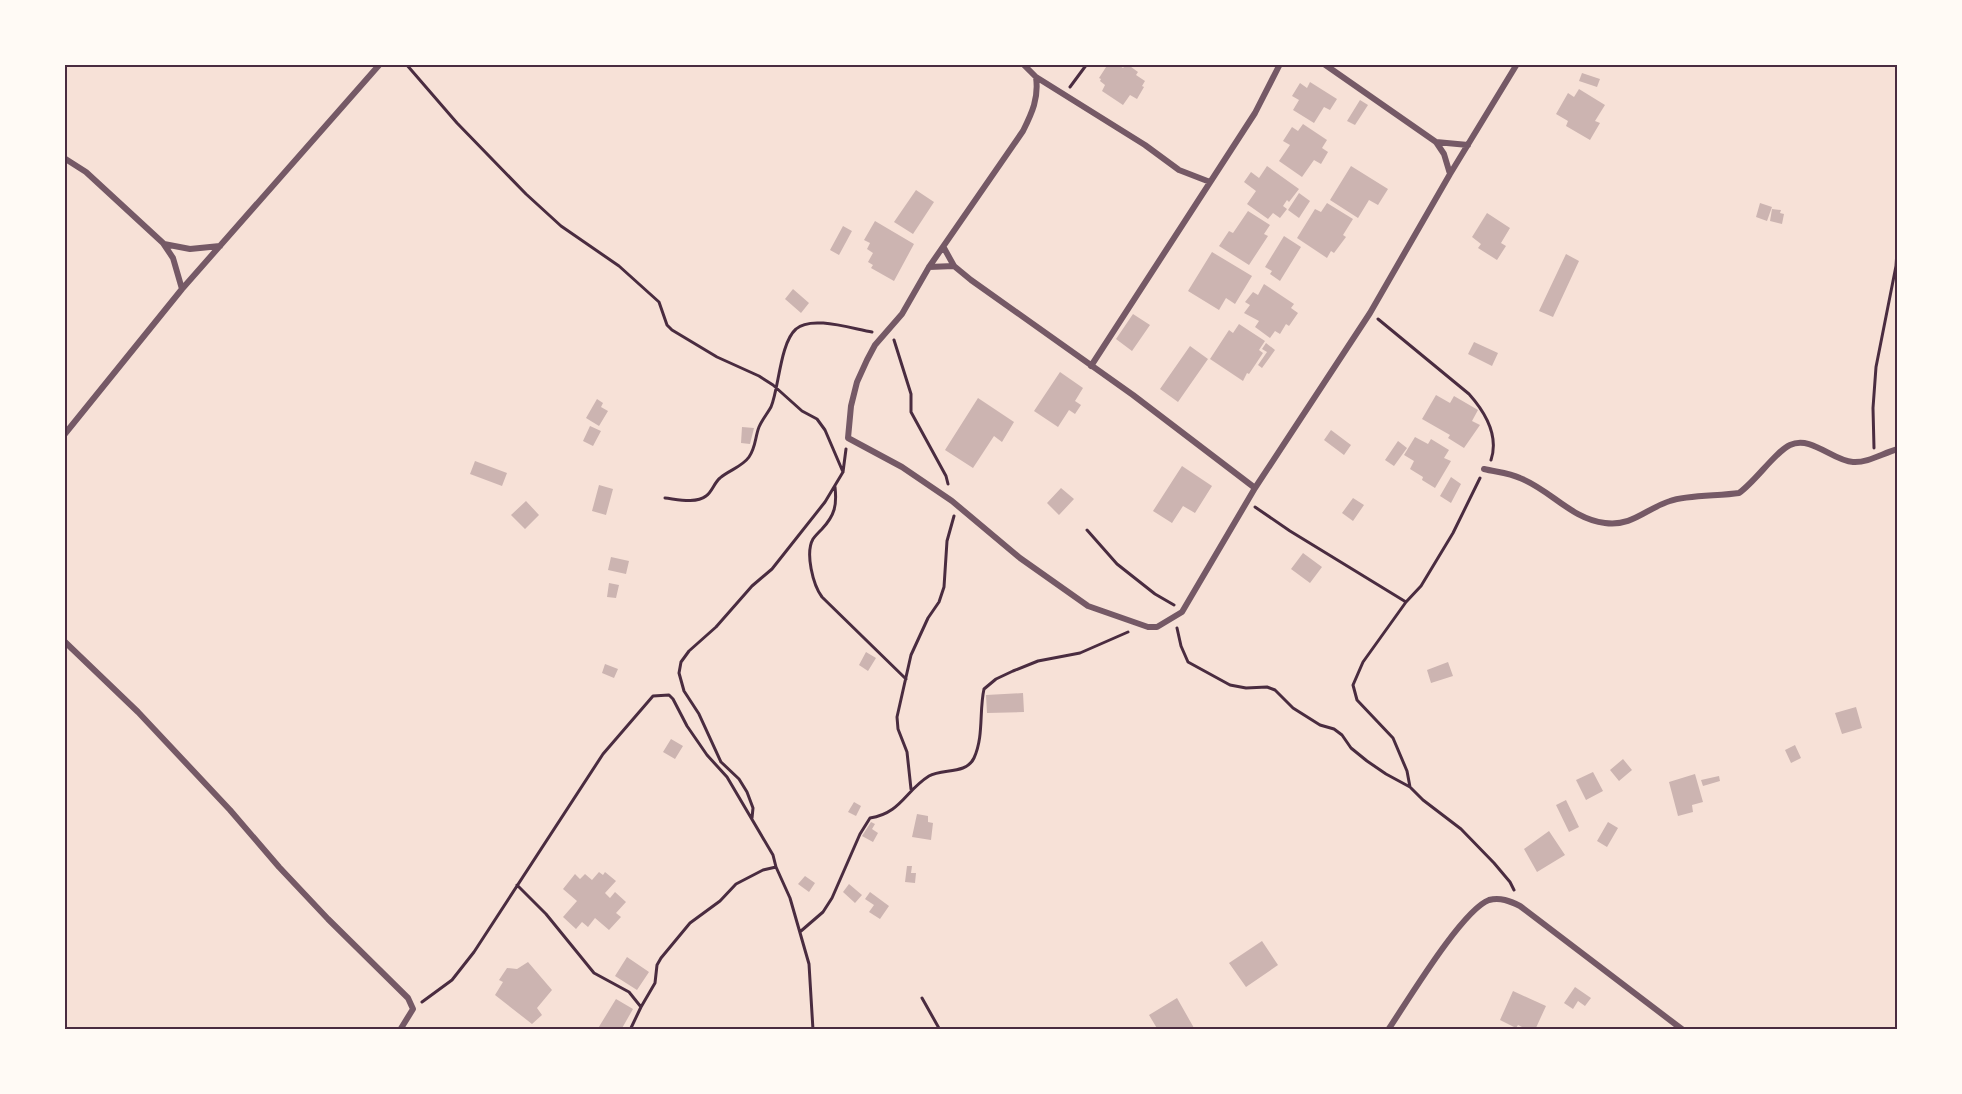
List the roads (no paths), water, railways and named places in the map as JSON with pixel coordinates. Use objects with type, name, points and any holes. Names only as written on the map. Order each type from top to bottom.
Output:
[{"type":"street","points":[[64,435],[182,289],[380,64]]},
{"type":"street","points":[[1023,64],[1036,77],[1063,96],[1145,144],[1179,170],[1210,182]]},
{"type":"street","points":[[1091,366],[1255,113],[1280,64]]},
{"type":"street","points":[[1324,64],[1436,142],[1444,154],[1450,174]]},
{"type":"street","points":[[1036,77],[1038,90],[1034,109],[1023,131],[929,267],[902,314],[871,352],[857,382],[851,406],[848,438],[902,467],[951,500],[1037,571],[1088,606],[1142,626],[1157,627],[1180,614],[1255,488],[1370,313],[1517,64]]},
{"type":"street","points":[[1436,142],[1468,145]]},
{"type":"street","points":[[64,158],[86,172],[163,243],[173,258],[182,289]]},
{"type":"street","points":[[163,243],[189,249],[220,246]]},
{"type":"street","points":[[944,248],[954,266],[971,280],[1255,488]]},
{"type":"street","points":[[929,267],[954,266]]},
{"type":"street","points":[[1484,469],[1520,477],[1562,505],[1591,520],[1607,524],[1623,523],[1637,518],[1672,500],[1739,493],[1791,445],[1800,443],[1820,448],[1851,462],[1874,458],[1898,449]]},
{"type":"street","points":[[64,641],[160,735],[319,911],[408,998],[413,1009],[400,1029]]},
{"type":"street","points":[[1388,1029],[1449,939],[1468,917],[1487,901],[1497,899],[1520,906],[1683,1029]]}]
